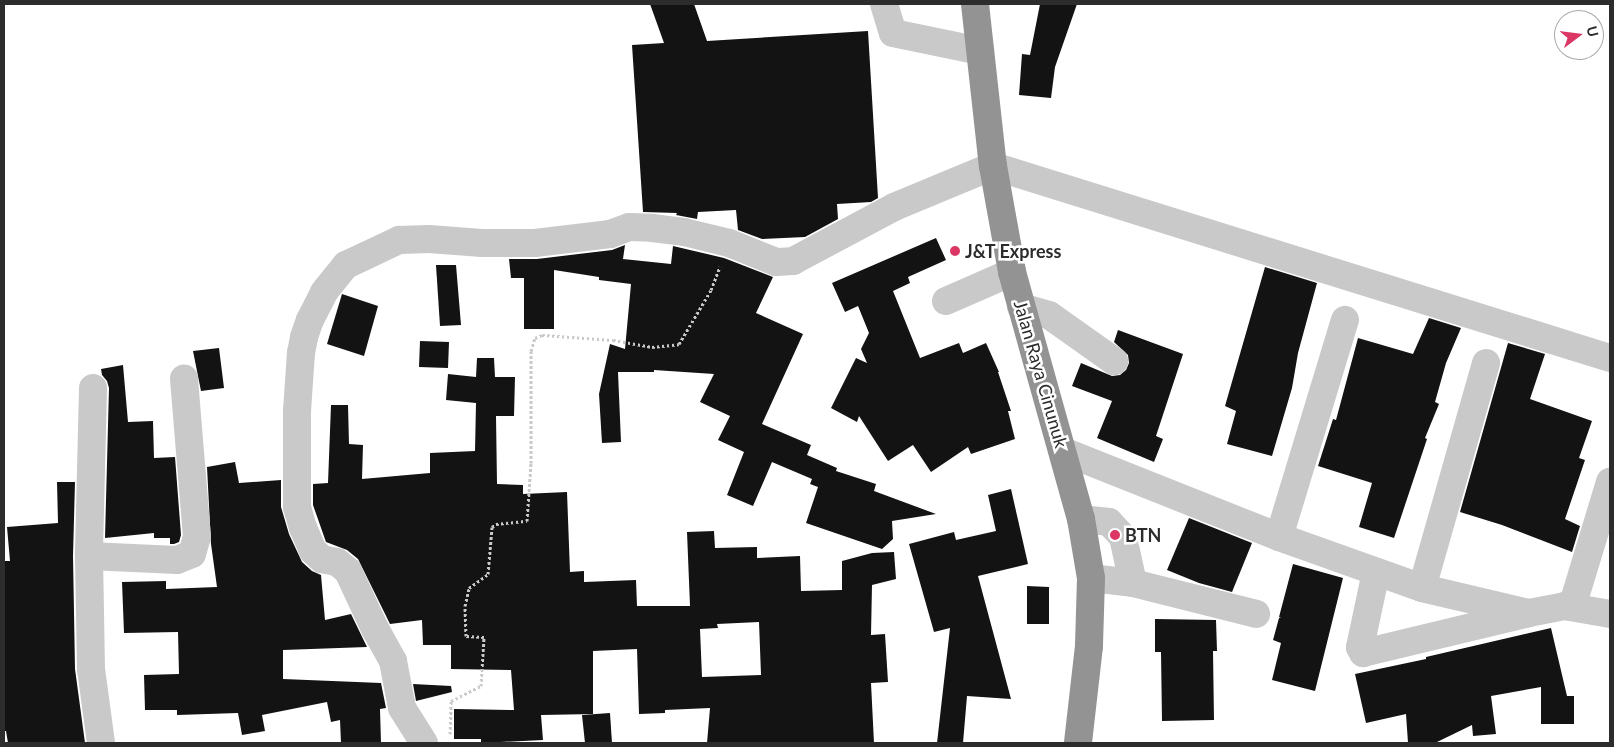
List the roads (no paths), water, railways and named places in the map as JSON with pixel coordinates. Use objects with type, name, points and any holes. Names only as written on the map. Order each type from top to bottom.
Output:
[{"type":"highway","name":"Jalan Raya Cinunuk","points":[[975,4],[993,166],[1012,272],[1081,519],[1091,578],[1089,646],[1078,743]]},
{"type":"street","points":[[884,4],[893,33],[980,51]]},
{"type":"street","points":[[424,743],[402,708],[393,661],[375,629],[348,571],[337,562],[322,559],[313,551],[303,528],[297,507],[297,411],[304,336],[324,292],[346,265],[399,240],[429,239],[502,244],[610,234],[629,228],[684,232],[729,243],[776,262],[793,260],[894,207],[993,166],[1610,358]]},
{"type":"street","points":[[946,301],[1012,272]]},
{"type":"street","points":[[1021,307],[1049,315],[1114,360]]},
{"type":"street","points":[[1279,537],[1345,320]]},
{"type":"street","points":[[1422,588],[1486,363]]},
{"type":"street","points":[[89,556],[177,560],[192,554],[197,537],[184,379]]},
{"type":"street","points":[[93,388],[89,556],[91,669],[101,743]]},
{"type":"street","points":[[1063,451],[1279,537],[1422,588],[1529,613]]},
{"type":"street","points":[[1572,607],[1610,482]]},
{"type":"street","points":[[1081,519],[1108,522],[1123,536],[1133,583]]},
{"type":"street","points":[[1376,572],[1360,648],[1363,653],[1558,607],[1572,607],[1610,614]]},
{"type":"street","points":[[1091,578],[1133,583],[1256,614]]},
{"type":"place","name":"J&T Express","points":[[955,251]]},
{"type":"place","name":"BTN","points":[[1115,535]]}]
